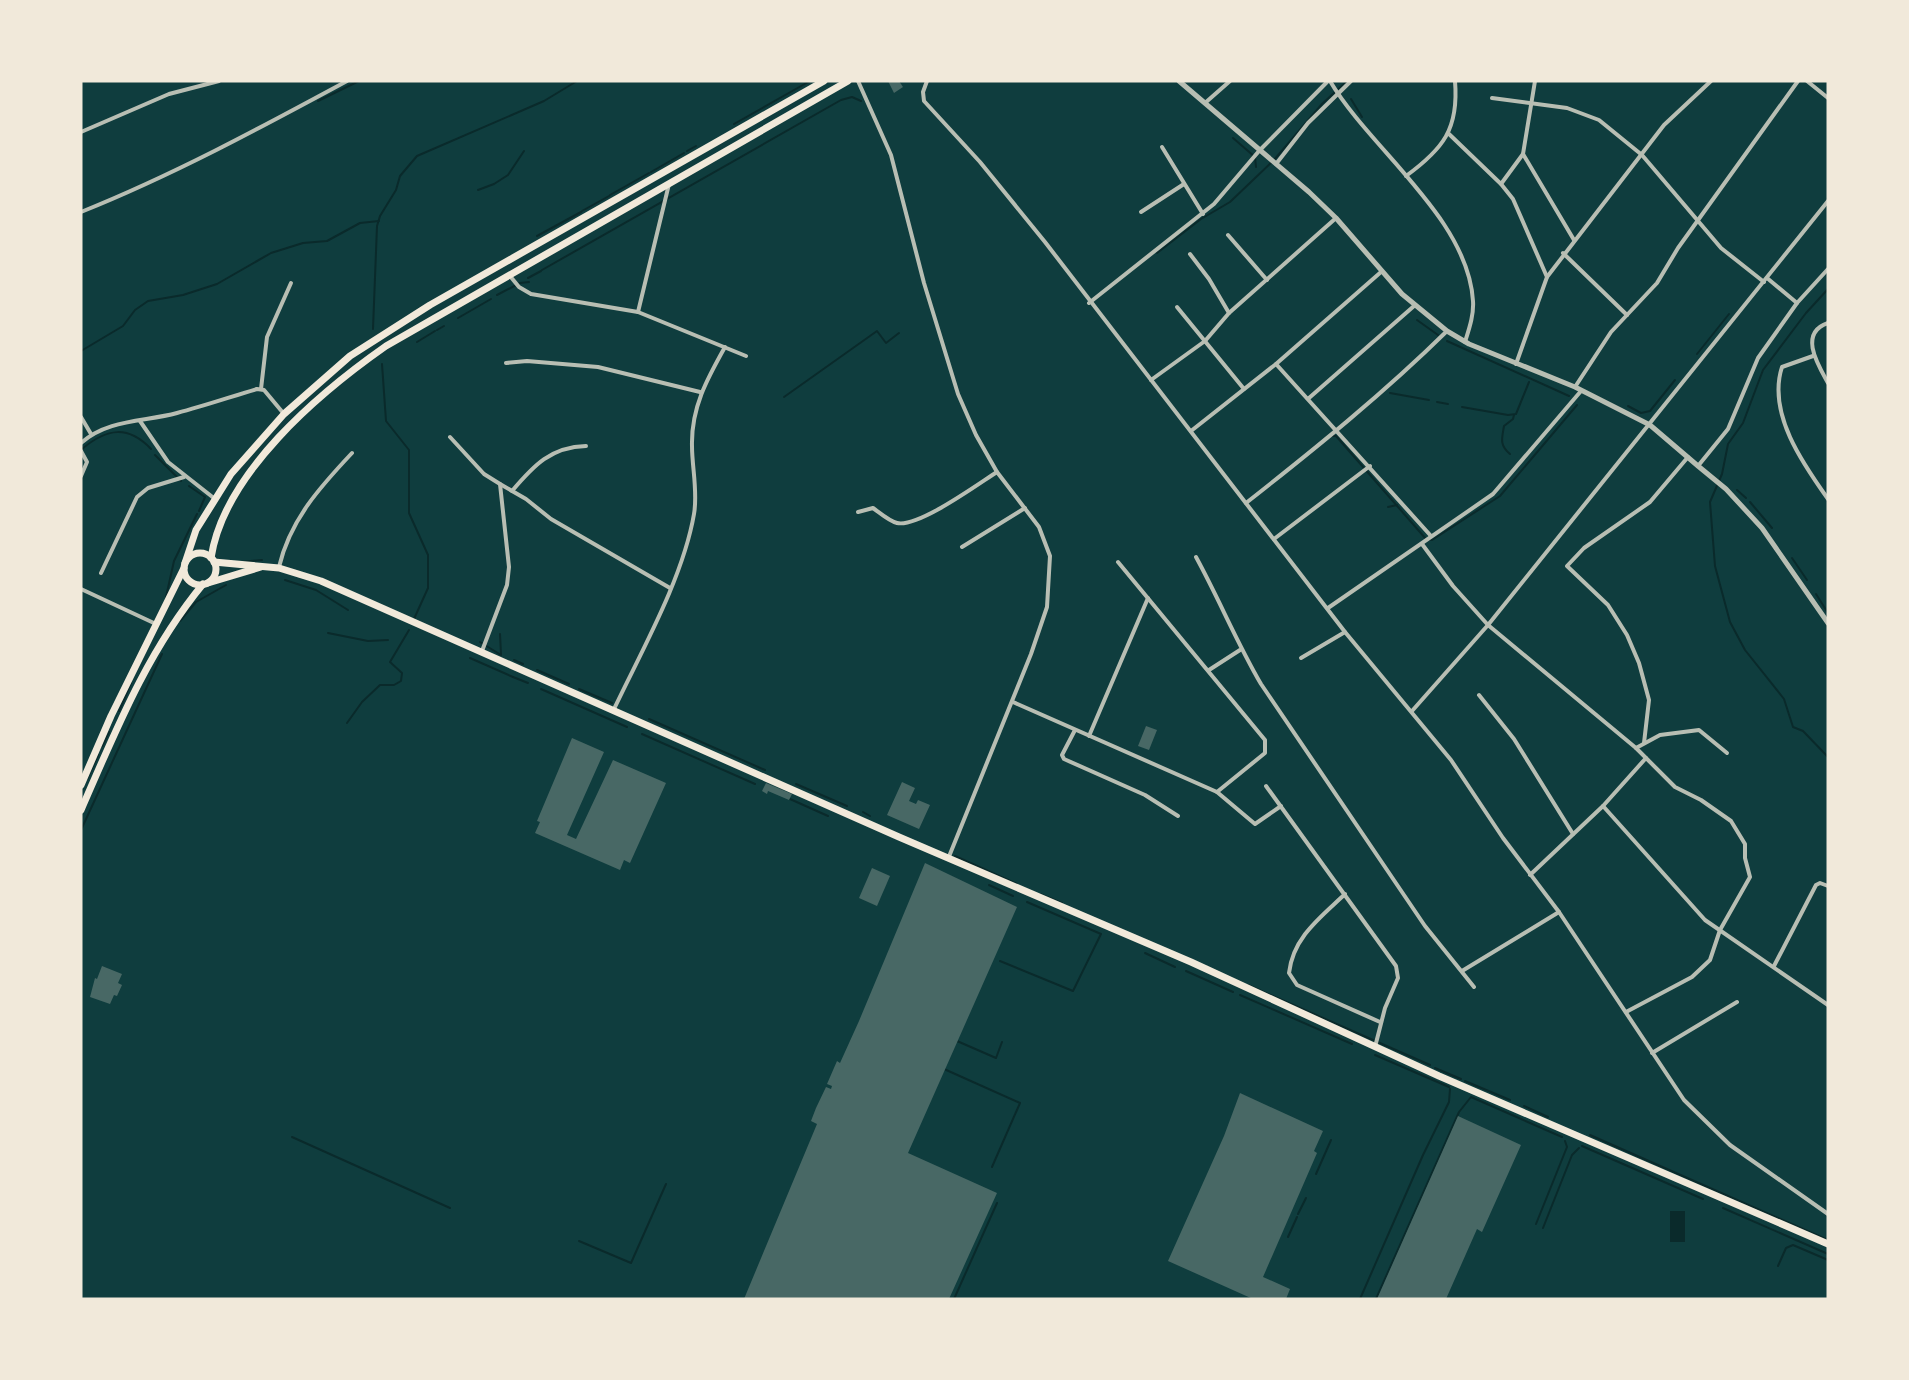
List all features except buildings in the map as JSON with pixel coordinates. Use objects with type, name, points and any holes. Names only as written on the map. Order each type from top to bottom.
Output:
[{"type":"main road","points":[[81,785],[111,716],[158,625],[185,566],[196,530],[231,474],[284,414],[350,356],[430,305],[824,81]]},
{"type":"main road","points":[[81,809],[120,720],[162,638],[204,584],[214,577],[213,560],[221,520],[244,482],[284,432],[356,367],[386,346],[848,81]]},
{"type":"main road","points":[[231,474],[244,482]]},
{"type":"main road","points":[[185,566],[197,554],[213,560],[279,568],[321,580],[948,859],[1191,962],[1828,1244]]},
{"type":"main road","points":[[185,566],[190,581],[204,584],[264,566]]},
{"type":"main road","points":[[111,716],[120,720]]},
{"type":"street","points":[[81,132],[169,94],[219,81]]},
{"type":"street","points":[[81,212],[189,165],[348,81]]},
{"type":"street","points":[[858,81],[891,155],[924,283],[958,394],[976,435],[997,472],[1026,507],[1045,540],[1050,556],[1050,591],[1047,607],[1013,702],[948,859]]},
{"type":"street","points":[[927,81],[922,92],[924,101],[980,162],[1345,632],[1452,760],[1530,875],[1560,912],[1684,1100],[1730,1145],[1828,1215]]},
{"type":"street","points":[[1179,81],[1336,218],[1381,272],[1414,306],[1447,331],[1465,342],[1516,364],[1538,370],[1650,425],[1726,489],[1762,528],[1828,623]]},
{"type":"street","points":[[1205,103],[1230,81]]},
{"type":"street","points":[[1089,303],[1203,214],[1259,151],[1329,81],[1406,176],[1438,219],[1462,257],[1470,281],[1473,304],[1465,342]]},
{"type":"street","points":[[1273,162],[1336,91],[1351,81]]},
{"type":"street","points":[[1406,176],[1437,151],[1449,134],[1455,108],[1455,81]]},
{"type":"street","points":[[1501,184],[1523,154],[1535,81]]},
{"type":"street","points":[[1516,364],[1547,277],[1642,154],[1685,103],[1712,81]]},
{"type":"street","points":[[1328,608],[1493,494],[1578,389],[1598,349],[1657,283],[1678,248],[1798,81]]},
{"type":"street","points":[[1807,81],[1828,98]]},
{"type":"street","points":[[1492,98],[1567,108],[1593,116],[1610,127],[1642,154],[1700,220],[1721,248],[1797,303]]},
{"type":"street","points":[[1449,134],[1501,184],[1522,216],[1547,277]]},
{"type":"street","points":[[1162,147],[1203,214]]},
{"type":"street","points":[[1523,154],[1574,240]]},
{"type":"street","points":[[638,312],[669,184]]},
{"type":"street","points":[[1141,212],[1184,184]]},
{"type":"street","points":[[1412,711],[1488,625],[1828,201]]},
{"type":"street","points":[[1151,380],[1205,341],[1229,313],[1336,218]]},
{"type":"street","points":[[1228,235],[1267,280]]},
{"type":"street","points":[[1190,254],[1209,279],[1229,313]]},
{"type":"street","points":[[1563,254],[1627,315]]},
{"type":"street","points":[[1701,468],[1728,429],[1753,366],[1797,303],[1828,269]]},
{"type":"street","points":[[1191,431],[1276,364],[1381,272]]},
{"type":"street","points":[[510,275],[519,287],[531,294],[638,312],[746,357]]},
{"type":"street","points":[[284,414],[261,389],[267,337],[291,283]]},
{"type":"street","points":[[1308,398],[1414,306]]},
{"type":"street","points":[[1177,307],[1244,389]]},
{"type":"street","points":[[1828,323],[1817,330],[1813,338],[1813,356],[1828,383]]},
{"type":"street","points":[[1246,503],[1338,430],[1409,368],[1447,331]]},
{"type":"street","points":[[614,709],[670,588],[694,514],[692,430],[700,392],[725,347]]},
{"type":"street","points":[[1813,356],[1782,367],[1780,398],[1785,425],[1796,452],[1828,499]]},
{"type":"street","points":[[506,363],[528,361],[598,367],[700,392]]},
{"type":"street","points":[[1276,364],[1338,430],[1431,536]]},
{"type":"street","points":[[81,443],[91,434],[114,424],[140,421],[261,389]]},
{"type":"street","points":[[81,417],[91,434]]},
{"type":"street","points":[[140,421],[157,448],[184,477],[214,499]]},
{"type":"street","points":[[450,437],[484,474],[513,491],[551,519],[670,588]]},
{"type":"street","points":[[513,491],[550,453],[567,447],[586,446]]},
{"type":"street","points":[[81,451],[87,462],[81,476]]},
{"type":"street","points":[[279,568],[282,552],[302,512],[352,453]]},
{"type":"street","points":[[1644,743],[1649,700],[1639,663],[1627,635],[1608,605],[1568,566],[1584,548],[1650,502],[1688,457]]},
{"type":"street","points":[[1274,539],[1370,466]]},
{"type":"street","points":[[858,512],[873,508],[895,522],[903,523],[940,509],[997,472]]},
{"type":"street","points":[[101,573],[137,497],[148,488],[184,477]]},
{"type":"street","points":[[482,651],[507,585],[509,567],[500,484]]},
{"type":"street","points":[[962,547],[1026,507]]},
{"type":"street","points":[[1422,543],[1453,586],[1488,625],[1636,748],[1675,787],[1725,815],[1743,838],[1750,877],[1720,930],[1710,960],[1692,977],[1626,1012]]},
{"type":"street","points":[[1196,557],[1222,605],[1240,650],[1425,926],[1474,987]]},
{"type":"street","points":[[1118,561],[1209,670],[1267,745],[1265,753],[1216,792]]},
{"type":"street","points":[[81,589],[158,625]]},
{"type":"street","points":[[1089,736],[1148,598]]},
{"type":"street","points":[[1301,658],[1345,632]]},
{"type":"street","points":[[1209,670],[1240,650]]},
{"type":"street","points":[[1479,695],[1514,739],[1573,834]]},
{"type":"street","points":[[1013,702],[1216,792],[1256,824],[1281,806]]},
{"type":"street","points":[[1075,730],[1062,754],[1064,759],[1145,795],[1178,816]]},
{"type":"street","points":[[1636,748],[1666,733],[1699,730],[1727,753]]},
{"type":"street","points":[[1530,875],[1603,806],[1646,758]]},
{"type":"street","points":[[1266,786],[1345,894],[1398,972],[1380,1023],[1376,1045]]},
{"type":"street","points":[[1603,806],[1699,914],[1828,1005]]},
{"type":"street","points":[[1774,966],[1816,885],[1820,883],[1828,886]]},
{"type":"street","points":[[1345,894],[1304,933],[1289,973],[1297,985],[1380,1023]]},
{"type":"street","points":[[1462,971],[1560,912]]},
{"type":"street","points":[[1652,1053],[1737,1002]]},
{"type":"water","points":[[1670,1211],[1685,1211],[1685,1242],[1670,1242]]},
{"type":"waterway","points":[[318,101],[359,81]]},
{"type":"waterway","points":[[373,329],[377,226],[380,216],[396,190],[400,176],[417,156],[544,101],[577,81]]},
{"type":"waterway","points":[[734,124],[810,81]]},
{"type":"waterway","points":[[1157,253],[1201,219],[1230,202],[1274,160],[1322,104],[1347,81]]},
{"type":"waterway","points":[[542,270],[841,100],[852,97],[861,101]]},
{"type":"waterway","points":[[1351,99],[1362,117]]},
{"type":"waterway","points":[[1233,138],[1255,157],[1256,167]]},
{"type":"waterway","points":[[687,151],[696,146]]},
{"type":"waterway","points":[[478,190],[508,175],[524,151]]},
{"type":"waterway","points":[[651,172],[684,153]]},
{"type":"waterway","points":[[610,195],[649,173]]},
{"type":"waterway","points":[[582,211],[609,196]]},
{"type":"waterway","points":[[537,236],[581,212]]},
{"type":"waterway","points":[[81,351],[123,326],[135,310],[148,301],[183,295],[217,284],[271,253],[303,243],[327,241],[360,223],[379,221]]},
{"type":"waterway","points":[[528,278],[541,271]]},
{"type":"waterway","points":[[497,295],[520,283],[529,282]]},
{"type":"waterway","points":[[1828,289],[1806,313],[1763,370],[1743,423],[1728,444],[1722,474],[1710,502],[1715,566],[1730,622],[1745,650],[1784,699],[1793,727],[1803,731],[1828,757]]},
{"type":"waterway","points":[[458,318],[491,299]]},
{"type":"waterway","points":[[1697,354],[1729,314]]},
{"type":"waterway","points":[[1417,320],[1438,335]]},
{"type":"waterway","points":[[437,330],[444,326]]},
{"type":"waterway","points":[[417,342],[435,331]]},
{"type":"waterway","points":[[784,397],[877,331],[886,343],[899,333]]},
{"type":"waterway","points":[[1447,341],[1569,396]]},
{"type":"waterway","points":[[382,364],[386,421],[409,450],[409,513],[428,555],[428,588],[414,619]]},
{"type":"waterway","points":[[1628,406],[1641,413],[1650,411],[1675,380]]},
{"type":"waterway","points":[[1462,407],[1508,415],[1516,414],[1529,382]]},
{"type":"waterway","points":[[1390,393],[1429,400]]},
{"type":"waterway","points":[[1437,402],[1448,404]]},
{"type":"waterway","points":[[1332,436],[1336,436],[1426,539],[1432,540],[1500,496],[1577,405]]},
{"type":"waterway","points":[[1510,454],[1504,448],[1502,438],[1504,426],[1513,419],[1514,415]]},
{"type":"waterway","points":[[82,449],[100,437],[117,432],[134,436],[151,449]]},
{"type":"waterway","points":[[155,455],[181,481]]},
{"type":"waterway","points":[[189,486],[205,497],[199,511]]},
{"type":"waterway","points":[[1737,490],[1746,498]]},
{"type":"waterway","points":[[1750,502],[1772,528]]},
{"type":"waterway","points":[[1388,507],[1397,505]]},
{"type":"waterway","points":[[166,597],[174,561],[197,514]]},
{"type":"waterway","points":[[1792,558],[1807,580]]},
{"type":"waterway","points":[[240,562],[262,560]]},
{"type":"waterway","points":[[285,580],[316,590],[348,610]]},
{"type":"waterway","points":[[180,621],[196,602],[226,585]]},
{"type":"waterway","points":[[1816,594],[1828,613]]},
{"type":"waterway","points":[[347,723],[362,702],[380,685],[394,685],[401,681],[402,673],[390,662],[409,630]]},
{"type":"waterway","points":[[328,633],[368,641],[388,640]]},
{"type":"waterway","points":[[500,634],[501,654]]},
{"type":"waterway","points":[[480,642],[501,655]]},
{"type":"waterway","points":[[81,830],[162,654]]},
{"type":"waterway","points":[[470,658],[513,677]]},
{"type":"waterway","points":[[514,660],[523,664]]},
{"type":"waterway","points":[[537,670],[569,684]]},
{"type":"waterway","points":[[513,677],[528,683]]},
{"type":"waterway","points":[[119,711],[131,683]]},
{"type":"waterway","points":[[541,689],[627,727]]},
{"type":"waterway","points":[[579,689],[612,703]]},
{"type":"waterway","points":[[649,719],[765,770]]},
{"type":"waterway","points":[[102,746],[109,732]]},
{"type":"waterway","points":[[642,734],[755,784]]},
{"type":"waterway","points":[[87,779],[98,755]]},
{"type":"waterway","points":[[796,784],[847,806]]},
{"type":"waterway","points":[[790,799],[828,816]]},
{"type":"waterway","points":[[863,812],[870,816]]},
{"type":"waterway","points":[[955,856],[1017,884]]},
{"type":"waterway","points":[[989,885],[1013,896]]},
{"type":"waterway","points":[[1040,894],[1062,903]]},
{"type":"waterway","points":[[1000,961],[1073,991],[1101,934],[1027,902]]},
{"type":"waterway","points":[[1145,953],[1175,967]]},
{"type":"waterway","points":[[1186,971],[1233,992]]},
{"type":"waterway","points":[[1248,985],[1430,1065]]},
{"type":"waterway","points":[[1240,995],[1352,1044]]},
{"type":"waterway","points":[[957,1041],[996,1058],[1002,1042]]},
{"type":"waterway","points":[[1375,1055],[1449,1087]]},
{"type":"waterway","points":[[1435,1068],[1461,1079]]},
{"type":"waterway","points":[[944,1069],[1020,1103],[992,1167]]},
{"type":"waterway","points":[[1465,1081],[1510,1100]]},
{"type":"waterway","points":[[1360,1299],[1423,1155],[1449,1102],[1450,1089]]},
{"type":"waterway","points":[[1376,1299],[1459,1112],[1471,1097],[1562,1137]]},
{"type":"waterway","points":[[1524,1106],[1548,1117]]},
{"type":"waterway","points":[[1590,1135],[1828,1240]]},
{"type":"waterway","points":[[292,1137],[450,1208]]},
{"type":"waterway","points":[[1316,1174],[1331,1140]]},
{"type":"waterway","points":[[1536,1224],[1567,1147],[1565,1141]]},
{"type":"waterway","points":[[1582,1146],[1703,1199]]},
{"type":"waterway","points":[[1543,1228],[1572,1155],[1579,1148]]},
{"type":"waterway","points":[[579,1241],[631,1263],[666,1184]]},
{"type":"waterway","points":[[1298,1214],[1306,1198]]},
{"type":"waterway","points":[[954,1299],[997,1203]]},
{"type":"waterway","points":[[1723,1208],[1828,1254]]},
{"type":"waterway","points":[[1288,1237],[1297,1217]]},
{"type":"waterway","points":[[1778,1266],[1786,1248],[1793,1245],[1828,1260]]}]
